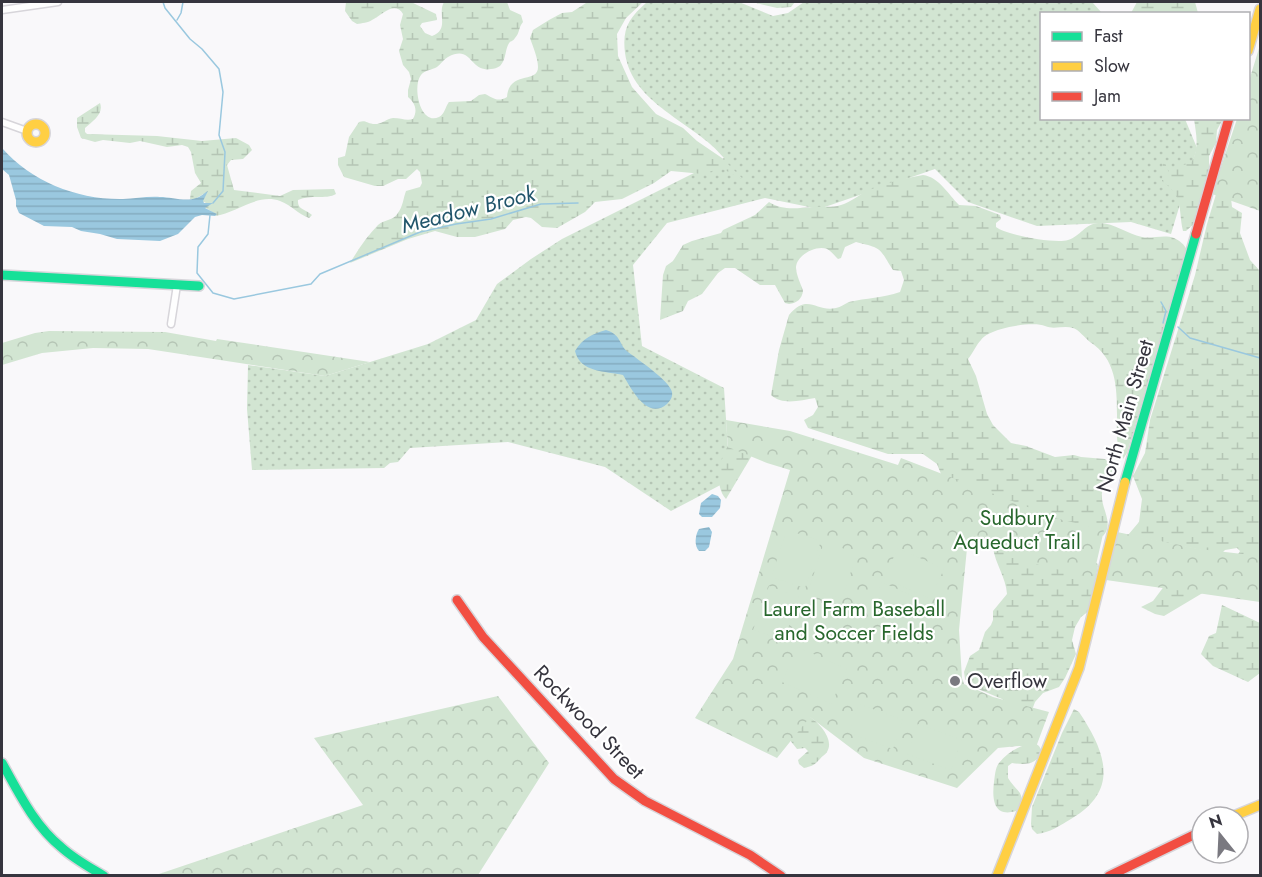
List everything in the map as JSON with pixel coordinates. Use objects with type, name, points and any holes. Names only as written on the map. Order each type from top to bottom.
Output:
[{"type":"main road","points":[[1250,44],[1260,9]]},
{"type":"main road","name":"North Main Street","points":[[997,876],[1079,668],[1119,501],[1228,120]]},
{"type":"main road","points":[[2,275],[199,286]]},
{"type":"main road","name":"Rockwood Street","points":[[457,600],[483,637],[614,779],[645,801],[750,855],[781,876]]},
{"type":"main road","points":[[2,763],[27,807],[48,835],[66,851],[104,876]]},
{"type":"main road","points":[[1109,876],[1190,837]]},
{"type":"street","points":[[2,10],[58,2]]},
{"type":"street","points":[[2,122],[27,131]]},
{"type":"street","points":[[171,324],[177,285]]},
{"type":"green space","points":[[346,2],[411,2],[436,14],[437,20],[422,23],[420,26],[425,33],[432,36],[442,25],[444,2],[507,2],[510,10],[521,15],[523,22],[517,36],[508,45],[499,67],[484,69],[467,56],[456,54],[421,75],[417,87],[420,104],[427,116],[432,118],[441,116],[449,102],[471,101],[485,94],[495,99],[503,99],[507,97],[513,83],[537,72],[538,64],[530,38],[533,30],[549,20],[562,13],[572,12],[586,3],[643,2],[626,18],[617,34],[618,56],[632,87],[656,114],[683,128],[722,158],[744,180],[721,168],[703,174],[671,171],[654,183],[622,199],[595,202],[585,212],[557,228],[542,227],[531,218],[526,217],[513,220],[505,229],[475,237],[457,237],[435,231],[408,239],[350,263],[366,238],[378,225],[398,213],[406,191],[420,187],[422,183],[420,172],[417,169],[406,179],[375,186],[344,177],[338,165],[338,158],[345,156],[349,137],[359,122],[376,124],[393,118],[413,119],[415,116],[414,104],[408,97],[411,79],[403,65],[399,51],[403,39],[400,25],[403,14],[400,10],[392,8],[370,21],[357,24],[345,11]]},
{"type":"green space","points":[[647,2],[739,2],[773,16],[788,13],[804,2],[1092,2],[1101,12],[1040,12],[1040,120],[1185,120],[1197,148],[1171,234],[1131,222],[1037,226],[968,202],[935,169],[819,209],[765,198],[667,223],[633,265],[642,346],[724,388],[730,480],[671,511],[605,467],[508,442],[410,448],[398,462],[390,463],[384,468],[252,470],[247,409],[248,365],[325,376],[428,344],[476,320],[497,284],[562,239],[724,158],[712,145],[666,112],[639,86],[630,71],[624,44],[628,24]]},
{"type":"green space","points":[[752,2],[795,2],[791,7],[777,8]]},
{"type":"green space","points":[[1137,2],[1195,2],[1198,12],[1132,12]]},
{"type":"green space","points":[[1260,45],[1260,211],[1212,194],[1237,120],[1250,120],[1250,78]]},
{"type":"green space","points":[[100,103],[99,114],[85,128],[87,134],[157,136],[202,141],[236,138],[249,145],[252,150],[243,159],[231,160],[227,165],[234,190],[280,196],[293,190],[334,189],[336,194],[298,200],[300,208],[312,215],[309,218],[284,203],[272,199],[255,201],[215,216],[216,214],[204,207],[208,204],[202,201],[207,192],[195,199],[190,199],[191,191],[201,183],[195,173],[188,147],[182,145],[167,147],[140,141],[130,143],[103,140],[95,142],[81,138],[77,118]]},
{"type":"green space","points":[[1194,120],[1222,120],[1217,130],[1216,143],[1209,156],[1209,174],[1195,223],[1183,231],[1177,198],[1162,181],[1163,164],[1165,163],[1169,173],[1172,174],[1179,166],[1191,163],[1194,158],[1196,136]]},
{"type":"green space","points":[[923,175],[939,182],[959,205],[976,206],[1000,215],[1001,219],[996,223],[996,227],[1020,236],[1062,241],[1072,238],[1094,224],[1105,223],[1142,237],[1174,238],[1187,250],[1127,453],[1123,459],[1118,443],[1115,384],[1110,365],[1099,349],[1077,330],[1070,327],[1052,328],[1031,324],[1002,329],[993,332],[979,342],[968,359],[976,376],[987,414],[993,425],[1011,443],[1055,457],[1074,455],[1105,459],[1112,466],[1112,472],[1104,484],[1102,493],[1108,526],[1103,536],[943,479],[937,464],[923,454],[888,454],[808,428],[804,420],[813,415],[818,407],[815,398],[787,401],[771,395],[779,350],[789,315],[796,308],[807,304],[829,309],[836,308],[849,302],[900,292],[904,280],[901,271],[893,270],[876,248],[856,242],[845,247],[841,258],[838,259],[823,248],[803,255],[796,267],[803,291],[802,296],[799,300],[789,304],[785,303],[775,285],[760,285],[735,268],[725,268],[718,273],[702,294],[688,301],[683,311],[660,320],[663,275],[666,266],[673,261],[683,245],[721,233],[755,215],[769,202],[790,208],[837,206],[875,187]]},
{"type":"green space","points":[[1217,191],[1231,198],[1232,207],[1242,213],[1240,233],[1250,260],[1260,271],[1260,567],[1237,556],[1240,551],[1237,548],[1225,550],[1221,554],[1128,535],[1139,522],[1142,499],[1133,476],[1145,453],[1150,420],[1195,275]]},
{"type":"green space","points":[[49,331],[165,332],[370,362],[325,376],[148,349],[93,348],[42,353],[2,365],[2,343]]},
{"type":"green space","name":"Laurel Farm Baseball and Soccer Fields","points":[[726,420],[790,431],[898,465],[901,458],[1059,519],[1104,530],[1093,578],[1031,563],[968,538],[959,630],[962,678],[964,684],[993,697],[1049,712],[1036,747],[998,748],[957,788],[864,758],[810,717],[777,758],[695,718],[733,659],[790,470],[728,447]]},
{"type":"green space","points":[[730,443],[754,452],[726,499],[720,486],[719,471]]},
{"type":"green space","points":[[787,530],[821,541],[805,588],[771,577]]},
{"type":"green space","name":"Sudbury Aqueduct Trail","points":[[1117,532],[1199,549],[1260,556],[1260,602],[1106,580]]},
{"type":"green space","points":[[824,542],[857,553],[842,599],[809,589]]},
{"type":"green space","points":[[993,547],[1097,563],[1098,566],[1089,611],[1081,617],[1075,627],[1072,640],[1076,654],[1065,678],[1059,687],[1043,693],[1035,702],[1032,710],[1010,705],[1002,699],[971,686],[965,679],[964,672],[970,656],[979,650],[985,632],[993,620],[993,611],[1007,594]]},
{"type":"green space","points":[[898,548],[944,569],[930,599],[884,578]]},
{"type":"green space","points":[[882,582],[928,603],[914,635],[867,614]]},
{"type":"green space","points":[[1165,585],[1211,588],[1164,616],[1141,607],[1153,601]]},
{"type":"green space","points":[[769,586],[799,597],[784,640],[753,630]]},
{"type":"green space","points":[[805,599],[836,609],[821,653],[791,643]]},
{"type":"green space","points":[[1222,605],[1260,623],[1260,673],[1248,682],[1213,666],[1201,654],[1209,636],[1216,633]]},
{"type":"green space","points":[[798,647],[847,669],[831,704],[782,682]]},
{"type":"green space","points":[[498,696],[549,763],[478,875],[156,875],[363,805],[314,738]]},
{"type":"green space","points":[[859,704],[903,720],[893,749],[849,733]]},
{"type":"green space","points":[[1074,709],[1079,712],[1096,741],[1104,769],[1102,783],[1097,796],[1087,808],[1055,828],[1037,834],[1031,824],[1032,807]]},
{"type":"green space","points":[[809,716],[824,731],[829,747],[816,763],[804,768],[798,760],[808,751],[805,748],[797,749],[789,739]]},
{"type":"green space","points":[[918,724],[962,740],[951,770],[907,754]]},
{"type":"green space","points":[[1035,743],[1042,751],[1037,759],[1030,763],[1012,763],[1008,766],[1008,778],[1020,793],[1021,800],[1016,811],[1003,812],[998,809],[993,794],[998,765],[1014,750]]},
{"type":"water","points":[[2,148],[27,170],[57,187],[73,192],[106,198],[155,197],[188,200],[208,191],[203,201],[213,203],[205,208],[217,214],[195,217],[178,234],[160,241],[117,239],[72,227],[44,226],[19,213],[9,175],[2,169]]},
{"type":"water","points":[[606,330],[615,334],[628,352],[666,382],[672,394],[667,404],[660,408],[646,406],[623,375],[594,370],[582,363],[575,351],[592,335]]},
{"type":"water","points":[[712,494],[721,500],[720,508],[712,517],[702,517],[699,514],[701,503]]},
{"type":"water","points":[[709,527],[712,532],[709,547],[705,551],[699,551],[696,543],[698,531]]},
{"type":"waterway","points":[[163,2],[165,8],[190,39],[219,69],[223,92],[219,135],[225,152],[223,191],[213,203]]},
{"type":"waterway","points":[[177,20],[183,2]]},
{"type":"waterway","name":"Meadow Brook","points":[[210,215],[208,234],[198,247],[197,273],[213,293],[234,299],[311,284],[320,274],[420,232],[491,219],[541,204],[578,203]]},
{"type":"waterway","points":[[1161,302],[1166,311],[1163,323]]},
{"type":"waterway","points":[[1178,327],[1190,338],[1260,358]]},
{"type":"traffic: fast","points":[[1125,482],[1196,234]]},
{"type":"traffic: fast","points":[[2,275],[199,286]]},
{"type":"traffic: fast","points":[[2,763],[28,808],[51,838],[82,863],[104,876]]},
{"type":"traffic: slow","points":[[1250,44],[1260,9]]},
{"type":"traffic: slow","points":[[32,124],[40,124],[45,129],[45,133],[43,140],[32,142],[27,137],[27,129],[32,124]]},
{"type":"traffic: slow","points":[[997,876],[1079,668],[1125,482]]},
{"type":"traffic: slow","points":[[1250,809],[1260,805]]},
{"type":"traffic: jam","points":[[1196,234],[1228,120]]},
{"type":"traffic: jam","points":[[457,600],[483,637],[614,779],[645,801],[750,855],[781,876]]},
{"type":"traffic: jam","points":[[1109,876],[1190,837]]},
{"type":"place","name":"Overflow","points":[[955,681]]}]
